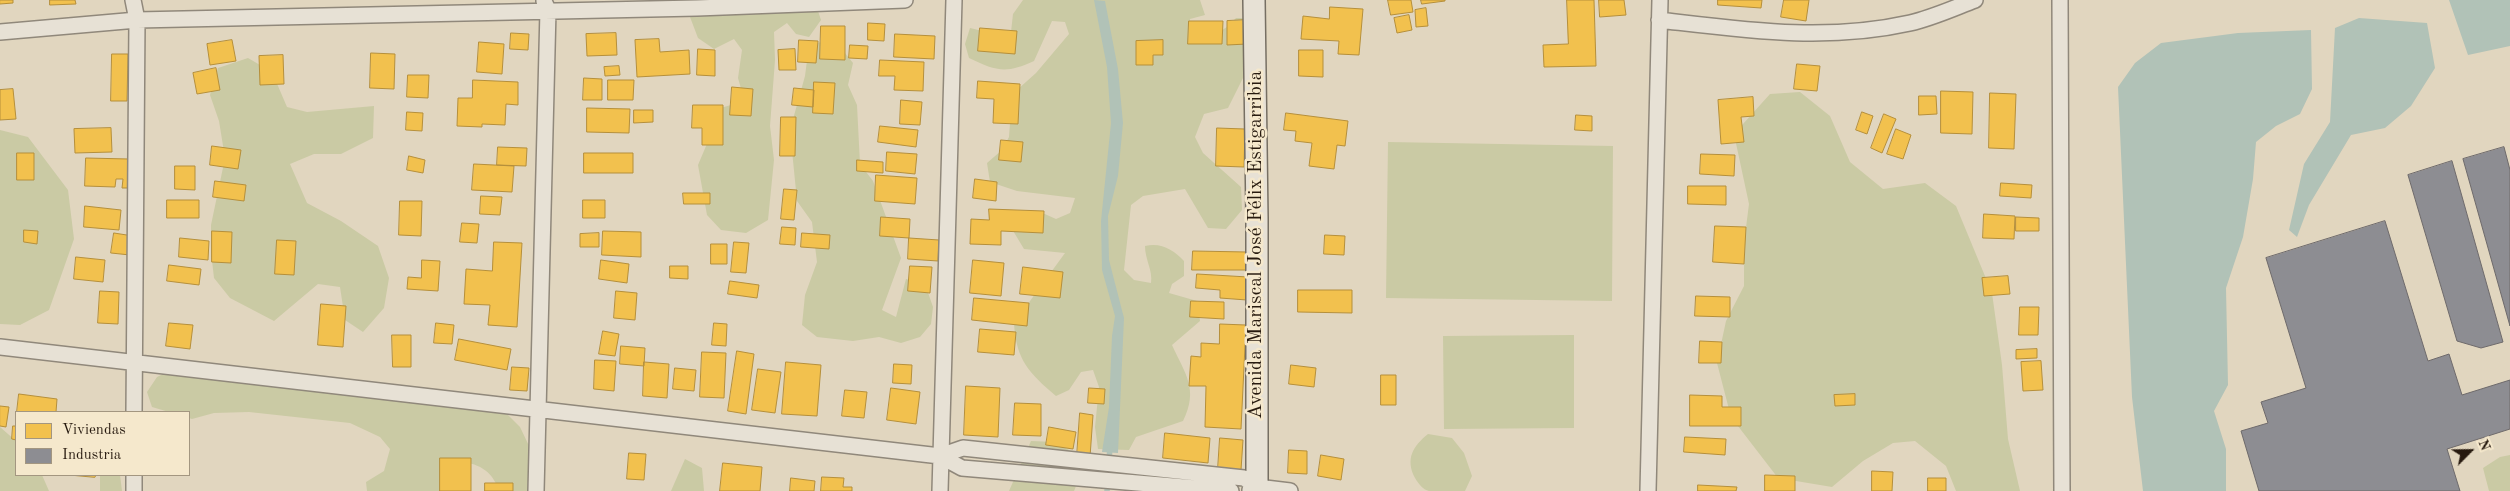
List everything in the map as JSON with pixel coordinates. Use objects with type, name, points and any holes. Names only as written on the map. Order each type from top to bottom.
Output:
[{"type":"main road","name":"Avenida Mariscal José Félix Estigarribia","points":[[1254,0],[1257,218],[1254,490]]},
{"type":"street","points":[[133,0],[137,20],[134,411]]},
{"type":"street","points":[[0,32],[137,20],[546,5],[905,0]]},
{"type":"street","points":[[940,491],[954,0]]},
{"type":"street","points":[[1648,491],[1660,0]]},
{"type":"street","points":[[1660,20],[1786,34],[1831,34],[1911,23],[1975,0]]},
{"type":"street","points":[[2060,0],[2062,491]]},
{"type":"street","points":[[536,491],[546,5]]},
{"type":"street","points":[[0,347],[940,456],[962,468],[1098,478],[1231,491]]},
{"type":"street","points":[[940,456],[962,448],[1098,461],[1244,478],[1254,490],[1290,491]]},
{"type":"street","points":[[134,476],[134,491]]},
{"type":"green space","points":[[1023,0],[1200,0],[1205,15],[1190,19],[1189,29],[1203,33],[1215,33],[1225,28],[1236,18],[1247,18],[1243,78],[1228,108],[1204,114],[1195,137],[1203,153],[1241,187],[1242,210],[1226,229],[1208,228],[1185,189],[1143,196],[1131,205],[1124,270],[1134,280],[1151,283],[1145,246],[1162,246],[1176,253],[1184,261],[1184,276],[1172,284],[1169,293],[1197,301],[1200,321],[1172,345],[1185,373],[1190,391],[1188,410],[1183,421],[1136,437],[1129,450],[1098,449],[1095,427],[1099,387],[1093,370],[1081,372],[1069,390],[1056,396],[1031,373],[1021,356],[1015,336],[1014,323],[1065,253],[1024,249],[1012,229],[1038,211],[1056,219],[1070,213],[1075,198],[1017,191],[990,182],[987,163],[1002,150],[1009,137],[1011,110],[1017,90],[1036,73],[1069,34],[1065,22],[1052,21],[1034,61],[1008,69],[994,68],[969,58],[965,44],[970,28],[991,33],[1011,32],[1013,14]]},
{"type":"green space","points":[[815,2],[821,20],[809,37],[796,34],[787,23],[774,32],[775,60],[770,126],[774,160],[768,220],[746,233],[721,230],[707,215],[698,165],[709,139],[710,111],[738,103],[742,92],[738,78],[742,50],[734,39],[714,49],[698,38],[690,17],[697,3]]},
{"type":"green space","points":[[821,42],[836,42],[853,63],[848,85],[857,105],[860,164],[873,181],[901,258],[882,310],[896,317],[906,279],[925,284],[933,307],[931,324],[920,337],[901,343],[879,337],[853,341],[817,337],[802,325],[805,295],[817,262],[812,222],[797,201],[790,130],[805,76],[809,45]]},
{"type":"green space","points":[[248,58],[272,72],[287,107],[307,112],[374,106],[373,138],[341,154],[314,154],[290,164],[307,203],[341,221],[378,246],[389,278],[384,308],[363,332],[345,320],[340,287],[318,284],[274,321],[230,298],[214,278],[211,252],[211,225],[225,158],[219,121],[210,95],[218,68]]},
{"type":"green space","points":[[1800,92],[1830,116],[1850,162],[1883,189],[1925,183],[1956,206],[1992,293],[2002,365],[2008,439],[2020,491],[1956,491],[1946,466],[1915,441],[1893,443],[1863,461],[1832,487],[1778,478],[1731,417],[1717,363],[1726,321],[1744,286],[1744,243],[1749,204],[1734,134],[1770,94]]},
{"type":"green space","points":[[0,130],[28,137],[68,190],[74,239],[49,310],[20,325],[0,324]]},
{"type":"green space","points":[[1388,142],[1613,146],[1612,301],[1386,298]]},
{"type":"green space","points":[[1574,335],[1574,428],[1444,429],[1443,336]]},
{"type":"green space","points":[[175,368],[336,389],[356,396],[383,395],[504,411],[520,427],[530,448],[529,491],[499,491],[494,479],[486,471],[465,462],[445,491],[367,491],[366,482],[384,471],[390,449],[380,437],[350,423],[249,412],[214,413],[192,419],[190,418],[190,411],[166,411],[152,407],[147,392],[157,377]]},
{"type":"green space","points":[[0,427],[15,440],[15,476],[42,476],[49,491],[0,491]]},
{"type":"green space","points":[[1428,434],[1452,438],[1464,453],[1472,476],[1465,491],[1429,491],[1423,488],[1416,480],[1411,465],[1412,453],[1418,443]]},
{"type":"green space","points":[[1031,441],[1055,442],[1076,454],[1080,477],[1074,491],[1009,491]]},
{"type":"green space","points":[[2510,455],[2510,491],[2489,491],[2483,468],[2500,457]]},
{"type":"green space","points":[[685,459],[702,468],[704,491],[671,491]]},
{"type":"green space","points":[[100,476],[120,476],[122,491],[100,491]]},
{"type":"shaded area","points":[[1094,0],[1105,1],[1118,69],[1123,123],[1118,176],[1108,216],[1109,260],[1124,318],[1118,453],[1102,452],[1109,407],[1112,336],[1115,316],[1102,270],[1101,221],[1111,123],[1107,67]]},
{"type":"shaded area","points":[[2449,0],[2510,0],[2510,46],[2468,55]]},
{"type":"shaded area","points":[[2359,18],[2427,23],[2435,68],[2411,106],[2385,128],[2351,135],[2309,205],[2297,237],[2289,230],[2304,164],[2330,122],[2335,28]]},
{"type":"shaded area","points":[[2311,30],[2312,89],[2300,114],[2276,126],[2256,142],[2253,179],[2243,237],[2226,288],[2228,385],[2214,411],[2226,449],[2226,491],[2143,491],[2132,397],[2118,87],[2135,63],[2161,43],[2238,33]]},
{"type":"building: Viviendas","points":[[0,0],[13,0],[13,3],[0,4]]},
{"type":"building: Viviendas","points":[[50,0],[75,0],[76,4],[50,5]]},
{"type":"building: Viviendas","points":[[1388,0],[1411,0],[1413,12],[1391,15]]},
{"type":"building: Viviendas","points":[[1421,0],[1445,0],[1445,1],[1422,4]]},
{"type":"building: Viviendas","points":[[1567,0],[1594,0],[1596,66],[1544,67],[1543,45],[1568,44]]},
{"type":"building: Viviendas","points":[[1599,0],[1624,0],[1626,15],[1600,17]]},
{"type":"building: Viviendas","points":[[1718,0],[1762,0],[1761,8],[1718,5]]},
{"type":"building: Viviendas","points":[[1784,0],[1809,0],[1806,21],[1781,17]]},
{"type":"building: Viviendas","points":[[1330,7],[1363,9],[1359,55],[1338,54],[1339,41],[1301,39],[1303,16],[1329,19]]},
{"type":"building: Viviendas","points":[[1426,8],[1428,26],[1416,27],[1415,10]]},
{"type":"building: Viviendas","points":[[1409,15],[1412,30],[1397,33],[1394,18]]},
{"type":"building: Viviendas","points":[[1246,20],[1247,44],[1227,45],[1227,21]]},
{"type":"building: Viviendas","points":[[1189,21],[1223,21],[1222,44],[1188,44]]},
{"type":"building: Viviendas","points":[[868,23],[885,24],[884,41],[868,40]]},
{"type":"building: Viviendas","points":[[821,26],[845,26],[845,60],[820,59]]},
{"type":"building: Viviendas","points":[[980,28],[1017,31],[1015,54],[978,51]]},
{"type":"building: Viviendas","points":[[511,33],[529,34],[528,50],[510,49]]},
{"type":"building: Viviendas","points":[[616,33],[617,55],[587,56],[586,34]]},
{"type":"building: Viviendas","points":[[895,34],[935,36],[934,59],[894,57]]},
{"type":"building: Viviendas","points":[[659,39],[660,52],[689,50],[690,74],[637,77],[635,40]]},
{"type":"building: Viviendas","points":[[232,40],[236,61],[210,65],[207,44]]},
{"type":"building: Viviendas","points":[[799,40],[818,41],[816,63],[798,62]]},
{"type":"building: Viviendas","points":[[1163,40],[1163,55],[1153,55],[1153,65],[1136,65],[1136,41]]},
{"type":"building: Viviendas","points":[[479,42],[504,44],[502,74],[477,72]]},
{"type":"building: Viviendas","points":[[850,45],[868,46],[867,59],[849,58]]},
{"type":"building: Viviendas","points":[[698,49],[715,50],[715,76],[697,75]]},
{"type":"building: Viviendas","points":[[795,49],[796,70],[779,70],[778,50]]},
{"type":"building: Viviendas","points":[[1299,50],[1323,50],[1323,77],[1299,76]]},
{"type":"building: Viviendas","points":[[371,53],[395,54],[394,89],[370,88]]},
{"type":"building: Viviendas","points":[[112,54],[128,54],[127,101],[111,101]]},
{"type":"building: Viviendas","points":[[283,55],[284,84],[260,85],[259,56]]},
{"type":"building: Viviendas","points":[[880,60],[924,62],[923,91],[894,90],[895,76],[879,76]]},
{"type":"building: Viviendas","points":[[1797,64],[1820,66],[1817,91],[1794,89]]},
{"type":"building: Viviendas","points":[[619,66],[620,75],[605,76],[604,67]]},
{"type":"building: Viviendas","points":[[216,68],[220,90],[197,94],[193,73]]},
{"type":"building: Viviendas","points":[[408,75],[429,75],[428,98],[407,97]]},
{"type":"building: Viviendas","points":[[584,78],[602,79],[602,100],[583,100]]},
{"type":"building: Viviendas","points":[[473,80],[518,82],[518,105],[506,104],[505,125],[482,124],[482,127],[457,126],[458,98],[472,98]]},
{"type":"building: Viviendas","points":[[608,80],[634,80],[633,100],[608,100]]},
{"type":"building: Viviendas","points":[[978,81],[1020,84],[1018,124],[993,123],[994,99],[977,98]]},
{"type":"building: Viviendas","points":[[814,82],[835,83],[833,114],[813,113]]},
{"type":"building: Viviendas","points":[[732,87],[753,89],[751,116],[730,115]]},
{"type":"building: Viviendas","points":[[794,88],[814,90],[813,107],[792,105]]},
{"type":"building: Viviendas","points":[[13,89],[16,119],[0,120],[0,90]]},
{"type":"building: Viviendas","points":[[1941,91],[1973,92],[1972,134],[1941,133]]},
{"type":"building: Viviendas","points":[[1990,93],[2016,94],[2014,149],[1989,148]]},
{"type":"building: Viviendas","points":[[1919,96],[1936,96],[1937,114],[1919,115]]},
{"type":"building: Viviendas","points":[[1753,97],[1754,116],[1741,117],[1744,142],[1721,144],[1718,100]]},
{"type":"building: Viviendas","points":[[901,100],[922,102],[920,125],[900,124]]},
{"type":"building: Viviendas","points":[[693,105],[723,105],[723,145],[702,145],[702,128],[692,128]]},
{"type":"building: Viviendas","points":[[587,108],[630,109],[629,133],[587,132]]},
{"type":"building: Viviendas","points":[[634,110],[653,110],[653,122],[634,123]]},
{"type":"building: Viviendas","points":[[407,112],[423,113],[422,131],[406,130]]},
{"type":"building: Viviendas","points":[[1862,112],[1873,116],[1867,134],[1856,130]]},
{"type":"building: Viviendas","points":[[1286,113],[1348,121],[1345,146],[1337,145],[1334,169],[1309,166],[1312,143],[1295,141],[1296,131],[1284,130]]},
{"type":"building: Viviendas","points":[[1884,114],[1896,119],[1882,153],[1871,148]]},
{"type":"building: Viviendas","points":[[1576,115],[1592,116],[1592,131],[1575,130]]},
{"type":"building: Viviendas","points":[[781,117],[796,117],[795,156],[780,156]]},
{"type":"building: Viviendas","points":[[880,126],[918,130],[916,147],[878,142]]},
{"type":"building: Viviendas","points":[[111,128],[112,152],[75,153],[74,129]]},
{"type":"building: Viviendas","points":[[1217,128],[1245,129],[1244,167],[1216,166]]},
{"type":"building: Viviendas","points":[[1896,129],[1911,135],[1903,159],[1887,154]]},
{"type":"building: Viviendas","points":[[1001,140],[1023,142],[1021,162],[999,160]]},
{"type":"building: Viviendas","points":[[212,146],[241,150],[238,169],[210,165]]},
{"type":"building: Viviendas","points":[[498,147],[527,148],[526,166],[497,165]]},
{"type":"building: Viviendas","points":[[887,152],[917,154],[915,174],[886,171]]},
{"type":"building: Viviendas","points":[[17,153],[34,153],[34,180],[17,180]]},
{"type":"building: Viviendas","points":[[584,153],[633,153],[633,173],[584,173]]},
{"type":"building: Viviendas","points":[[1701,154],[1735,155],[1734,176],[1700,174]]},
{"type":"building: Viviendas","points":[[409,156],[425,160],[423,173],[407,170]]},
{"type":"building: Viviendas","points":[[86,158],[129,159],[128,171],[135,171],[134,188],[122,188],[123,179],[116,179],[115,187],[85,186]]},
{"type":"building: Viviendas","points":[[857,160],[883,162],[883,173],[857,171]]},
{"type":"building: Viviendas","points":[[474,164],[514,166],[512,192],[472,190]]},
{"type":"building: Viviendas","points":[[175,166],[195,166],[195,190],[175,189]]},
{"type":"building: Viviendas","points":[[876,175],[917,178],[915,204],[875,201]]},
{"type":"building: Viviendas","points":[[975,179],[997,182],[996,201],[973,198]]},
{"type":"building: Viviendas","points":[[215,181],[246,185],[244,201],[213,197]]},
{"type":"building: Viviendas","points":[[2001,183],[2032,185],[2031,198],[2000,196]]},
{"type":"building: Viviendas","points":[[1688,186],[1726,186],[1726,205],[1688,204]]},
{"type":"building: Viviendas","points":[[784,189],[797,190],[794,220],[781,219]]},
{"type":"building: Viviendas","points":[[683,193],[710,193],[710,204],[684,204]]},
{"type":"building: Viviendas","points":[[481,196],[502,197],[500,215],[480,214]]},
{"type":"building: Viviendas","points":[[167,200],[199,200],[199,218],[167,218]]},
{"type":"building: Viviendas","points":[[583,200],[605,200],[605,218],[583,218]]},
{"type":"building: Viviendas","points":[[400,201],[422,201],[421,236],[399,235]]},
{"type":"building: Viviendas","points":[[85,206],[121,210],[119,230],[84,227]]},
{"type":"building: Viviendas","points":[[989,209],[1044,211],[1043,233],[1001,231],[1001,245],[970,244],[971,219],[989,220]]},
{"type":"building: Viviendas","points":[[1984,214],[2015,216],[2014,239],[1983,238]]},
{"type":"building: Viviendas","points":[[881,217],[910,219],[909,238],[880,236]]},
{"type":"building: Viviendas","points":[[2016,217],[2039,218],[2039,231],[2016,231]]},
{"type":"building: Viviendas","points":[[462,223],[479,224],[477,243],[460,242]]},
{"type":"building: Viviendas","points":[[1715,226],[1746,227],[1744,264],[1713,262]]},
{"type":"building: Viviendas","points":[[782,227],[796,228],[795,245],[780,244]]},
{"type":"building: Viviendas","points":[[24,230],[38,231],[37,244],[24,242]]},
{"type":"building: Viviendas","points":[[212,231],[232,232],[231,263],[212,262]]},
{"type":"building: Viviendas","points":[[603,231],[641,232],[641,257],[602,255]]},
{"type":"building: Viviendas","points":[[114,233],[133,236],[130,255],[111,253]]},
{"type":"building: Viviendas","points":[[599,233],[599,247],[580,247],[580,234]]},
{"type":"building: Viviendas","points":[[802,233],[830,235],[829,249],[801,247]]},
{"type":"building: Viviendas","points":[[1325,235],[1345,236],[1344,255],[1324,254]]},
{"type":"building: Viviendas","points":[[180,238],[209,241],[208,260],[179,257]]},
{"type":"building: Viviendas","points":[[909,238],[939,240],[938,261],[908,259]]},
{"type":"building: Viviendas","points":[[277,240],[296,241],[294,275],[275,274]]},
{"type":"building: Viviendas","points":[[494,242],[522,243],[517,327],[488,325],[490,305],[464,304],[466,269],[492,271]]},
{"type":"building: Viviendas","points":[[734,242],[749,243],[746,273],[731,272]]},
{"type":"building: Viviendas","points":[[711,244],[727,244],[727,264],[711,264]]},
{"type":"building: Viviendas","points":[[1193,251],[1247,252],[1247,270],[1192,270]]},
{"type":"building: Viviendas","points":[[76,257],[105,260],[103,282],[74,279]]},
{"type":"building: Viviendas","points":[[422,260],[440,261],[438,291],[407,289],[408,277],[421,278]]},
{"type":"building: Viviendas","points":[[601,260],[629,264],[627,283],[599,279]]},
{"type":"building: Viviendas","points":[[973,260],[1004,263],[1001,296],[970,293]]},
{"type":"building: Viviendas","points":[[169,265],[201,269],[199,285],[167,281]]},
{"type":"building: Viviendas","points":[[670,266],[688,266],[688,279],[670,278]]},
{"type":"building: Viviendas","points":[[910,266],[932,267],[930,293],[908,291]]},
{"type":"building: Viviendas","points":[[1023,267],[1063,272],[1060,298],[1020,294]]},
{"type":"building: Viviendas","points":[[1197,274],[1248,277],[1247,300],[1220,298],[1220,290],[1196,288]]},
{"type":"building: Viviendas","points":[[2008,276],[2010,294],[1984,296],[1982,278]]},
{"type":"building: Viviendas","points":[[730,281],[759,285],[757,298],[728,294]]},
{"type":"building: Viviendas","points":[[1298,290],[1352,290],[1352,313],[1298,312]]},
{"type":"building: Viviendas","points":[[100,291],[119,292],[118,324],[98,323]]},
{"type":"building: Viviendas","points":[[616,291],[637,293],[635,320],[614,318]]},
{"type":"building: Viviendas","points":[[1696,296],[1730,297],[1730,317],[1695,316]]},
{"type":"building: Viviendas","points":[[974,298],[1029,303],[1027,326],[972,320]]},
{"type":"building: Viviendas","points":[[1191,301],[1224,302],[1224,319],[1190,317]]},
{"type":"building: Viviendas","points":[[321,304],[346,306],[343,347],[318,345]]},
{"type":"building: Viviendas","points":[[2020,307],[2039,307],[2038,335],[2019,335]]},
{"type":"building: Viviendas","points":[[169,323],[193,325],[190,349],[166,346]]},
{"type":"building: Viviendas","points":[[436,323],[454,325],[452,344],[434,343]]},
{"type":"building: Viviendas","points":[[714,323],[727,324],[726,346],[712,345]]},
{"type":"building: Viviendas","points":[[1220,324],[1246,325],[1241,429],[1205,427],[1206,386],[1189,386],[1191,356],[1201,357],[1201,343],[1219,344]]},
{"type":"building: Viviendas","points":[[980,329],[1016,332],[1014,355],[978,352]]},
{"type":"building: Viviendas","points":[[603,331],[619,334],[615,356],[599,354]]},
{"type":"building: Viviendas","points":[[392,335],[411,335],[411,367],[393,367]]},
{"type":"building: Viviendas","points":[[459,339],[511,349],[507,370],[455,360]]},
{"type":"building: Viviendas","points":[[1700,341],[1722,342],[1721,363],[1699,363]]},
{"type":"building: Viviendas","points":[[621,346],[645,348],[644,366],[620,364]]},
{"type":"building: Viviendas","points":[[2037,349],[2037,358],[2016,359],[2016,350]]},
{"type":"building: Viviendas","points":[[737,351],[754,354],[746,414],[728,411]]},
{"type":"building: Viviendas","points":[[702,352],[726,353],[724,398],[700,397]]},
{"type":"building: Viviendas","points":[[595,360],[616,361],[614,391],[594,389]]},
{"type":"building: Viviendas","points":[[2041,361],[2043,390],[2023,391],[2021,362]]},
{"type":"building: Viviendas","points":[[644,362],[669,364],[667,398],[643,396]]},
{"type":"building: Viviendas","points":[[786,362],[821,365],[817,416],[782,414]]},
{"type":"building: Viviendas","points":[[894,364],[912,365],[911,384],[893,383]]},
{"type":"building: Viviendas","points":[[1291,365],[1316,368],[1314,387],[1289,384]]},
{"type":"building: Viviendas","points":[[512,367],[529,368],[527,391],[510,390]]},
{"type":"building: Viviendas","points":[[675,368],[696,370],[694,391],[673,389]]},
{"type":"building: Viviendas","points":[[758,369],[781,372],[775,413],[752,410]]},
{"type":"building: Viviendas","points":[[1381,375],[1396,375],[1396,405],[1381,405]]},
{"type":"building: Viviendas","points":[[966,386],[1000,388],[998,437],[964,435]]},
{"type":"building: Viviendas","points":[[891,388],[920,392],[916,424],[887,420]]},
{"type":"building: Viviendas","points":[[1089,388],[1105,389],[1104,404],[1088,403]]},
{"type":"building: Viviendas","points":[[845,390],[867,392],[864,418],[842,416]]},
{"type":"building: Viviendas","points":[[19,394],[57,399],[56,411],[17,411]]},
{"type":"building: Viviendas","points":[[1855,394],[1855,405],[1835,406],[1834,395]]},
{"type":"building: Viviendas","points":[[1690,395],[1722,396],[1722,407],[1741,407],[1741,426],[1690,426]]},
{"type":"building: Viviendas","points":[[1015,403],[1041,404],[1041,436],[1013,435]]},
{"type":"building: Viviendas","points":[[0,406],[9,407],[6,427],[0,426]]},
{"type":"building: Viviendas","points":[[1080,413],[1093,415],[1090,457],[1077,456]]},
{"type":"building: Viviendas","points":[[13,426],[15,426],[15,440],[12,439]]},
{"type":"building: Viviendas","points":[[1049,427],[1076,432],[1073,449],[1046,445]]},
{"type":"building: Viviendas","points":[[1165,433],[1210,438],[1208,463],[1163,458]]},
{"type":"building: Viviendas","points":[[1685,437],[1726,439],[1725,455],[1684,452]]},
{"type":"building: Viviendas","points":[[1220,438],[1243,440],[1241,470],[1218,469]]},
{"type":"building: Viviendas","points":[[1289,450],[1307,451],[1307,474],[1288,473]]},
{"type":"building: Viviendas","points":[[629,453],[646,454],[644,480],[627,479]]},
{"type":"building: Viviendas","points":[[1321,455],[1344,459],[1341,480],[1318,476]]},
{"type":"building: Viviendas","points":[[440,458],[471,458],[471,491],[440,491]]},
{"type":"building: Viviendas","points":[[723,463],[762,467],[760,491],[720,491]]},
{"type":"building: Viviendas","points":[[1872,471],[1893,472],[1892,491],[1872,491]]},
{"type":"building: Viviendas","points":[[1765,475],[1795,476],[1795,491],[1765,491]]},
{"type":"building: Viviendas","points":[[822,477],[844,478],[843,487],[852,487],[852,491],[821,491]]},
{"type":"building: Viviendas","points":[[791,478],[815,481],[814,491],[790,491]]},
{"type":"building: Viviendas","points":[[1928,478],[1946,478],[1946,491],[1928,491]]},
{"type":"building: Viviendas","points":[[485,483],[513,483],[513,491],[485,491]]},
{"type":"building: Viviendas","points":[[1698,485],[1737,487],[1736,491],[1698,491]]},
{"type":"building: Industria","points":[[2504,147],[2510,170],[2510,326],[2463,159]]},
{"type":"building: Industria","points":[[2452,161],[2503,342],[2481,348],[2457,341],[2408,175]]},
{"type":"building: Industria","points":[[2385,221],[2428,361],[2449,354],[2462,395],[2510,380],[2510,429],[2447,449],[2460,491],[2259,491],[2241,431],[2268,423],[2261,402],[2306,388],[2266,258]]},
{"type":"waterway","points":[[1107,491],[1110,446]]}]
